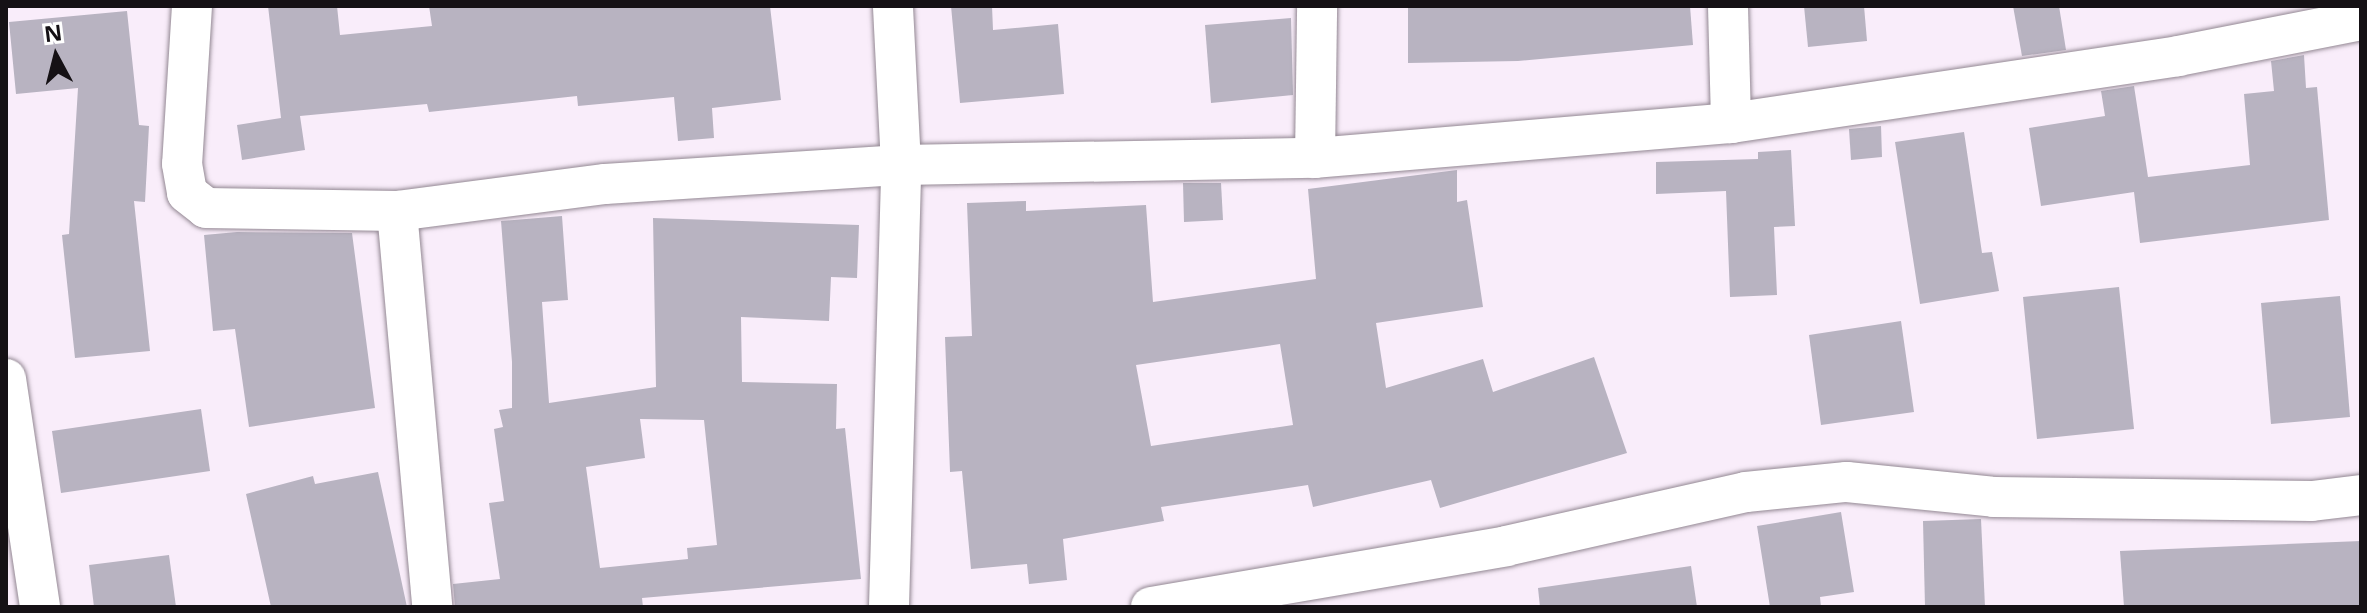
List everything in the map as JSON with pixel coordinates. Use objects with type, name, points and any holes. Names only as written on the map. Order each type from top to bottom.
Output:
[{"type":"street","points":[[192,6],[182,164],[187,193],[206,208],[397,211],[605,184],[901,165],[1315,158],[1731,123],[2178,56],[2361,20]]},
{"type":"street","points":[[889,607],[901,165],[893,6]]},
{"type":"street","points":[[1315,158],[1317,6]]},
{"type":"street","points":[[1728,6],[1731,123]]},
{"type":"street","points":[[397,211],[432,607]]},
{"type":"street","points":[[6,379],[9,421],[40,607]]},
{"type":"street","points":[[1151,607],[1292,593],[1746,492],[1847,482],[1994,497],[2312,501],[2361,495]]},
{"type":"building","points":[[268,6],[337,6],[340,35],[432,26],[429,6],[770,6],[781,100],[712,108],[714,138],[678,141],[674,97],[578,106],[577,96],[429,112],[427,104],[300,116],[305,150],[242,160],[237,125],[281,118]]},
{"type":"building","points":[[951,6],[992,6],[993,30],[1058,24],[1064,94],[960,103]]},
{"type":"building","points":[[1408,6],[1690,6],[1693,45],[1518,61],[1408,63]]},
{"type":"building","points":[[1804,6],[1864,6],[1867,41],[1808,47]]},
{"type":"building","points":[[2013,6],[2059,6],[2066,50],[2022,56]]},
{"type":"building","points":[[127,11],[139,125],[149,126],[145,202],[134,201],[150,351],[75,358],[62,235],[69,234],[78,88],[16,94],[9,22]]},
{"type":"building","points":[[1291,18],[1293,95],[1211,103],[1205,25]]},
{"type":"building","points":[[2304,55],[2306,88],[2317,87],[2329,220],[2140,243],[2134,192],[2041,206],[2029,128],[2105,116],[2101,91],[2134,86],[2148,177],[2250,165],[2244,94],[2274,91],[2271,61]]},
{"type":"building","points":[[1881,126],[1882,157],[1851,160],[1849,129]]},
{"type":"building","points":[[1964,132],[1982,253],[1992,252],[1999,291],[1920,304],[1895,142]]},
{"type":"building","points":[[1791,150],[1795,226],[1774,227],[1777,295],[1730,297],[1726,191],[1656,194],[1656,162],[1758,159],[1758,152]]},
{"type":"building","points":[[1457,170],[1457,202],[1467,200],[1483,307],[1376,323],[1386,388],[1483,359],[1493,392],[1594,357],[1627,453],[1440,508],[1431,480],[1313,507],[1308,485],[1161,507],[1164,521],[1063,539],[1067,580],[1029,584],[1027,564],[971,569],[962,471],[950,472],[945,337],[972,336],[967,203],[1026,201],[1026,211],[1146,205],[1153,302],[1316,279],[1308,189]],"holes":[[[1280,344],[1293,425],[1151,446],[1136,365]]]},
{"type":"building","points":[[1183,183],[1221,183],[1223,220],[1184,222]]},
{"type":"building","points":[[562,216],[568,300],[542,302],[549,403],[656,387],[653,218],[859,225],[857,278],[831,277],[829,321],[741,317],[742,382],[837,384],[836,429],[845,428],[861,579],[642,598],[643,607],[455,607],[453,584],[500,579],[489,503],[504,501],[494,429],[503,427],[499,410],[512,408],[512,362],[501,221]],"holes":[[[640,419],[704,420],[717,545],[687,548],[688,559],[600,568],[586,467],[645,458]]]},
{"type":"building","points":[[237,232],[352,233],[375,408],[249,427],[235,329],[213,331],[204,235]]},
{"type":"building","points":[[2119,287],[2134,429],[2037,439],[2023,297]]},
{"type":"building","points":[[2340,296],[2350,417],[2271,424],[2261,303]]},
{"type":"building","points":[[1901,321],[1914,412],[1821,425],[1809,335]]},
{"type":"building","points":[[201,409],[210,471],[61,493],[52,431]]},
{"type":"building","points":[[378,472],[407,607],[271,607],[246,494],[313,476],[315,484]]},
{"type":"building","points":[[1841,512],[1854,592],[1820,597],[1821,607],[1770,607],[1757,526]]},
{"type":"building","points":[[1981,519],[1985,607],[1925,607],[1923,521]]},
{"type":"building","points":[[2361,541],[2361,607],[2124,607],[2120,551]]},
{"type":"building","points":[[169,555],[176,607],[94,607],[89,565]]},
{"type":"building","points":[[1691,566],[1697,607],[1540,607],[1538,588]]}]
